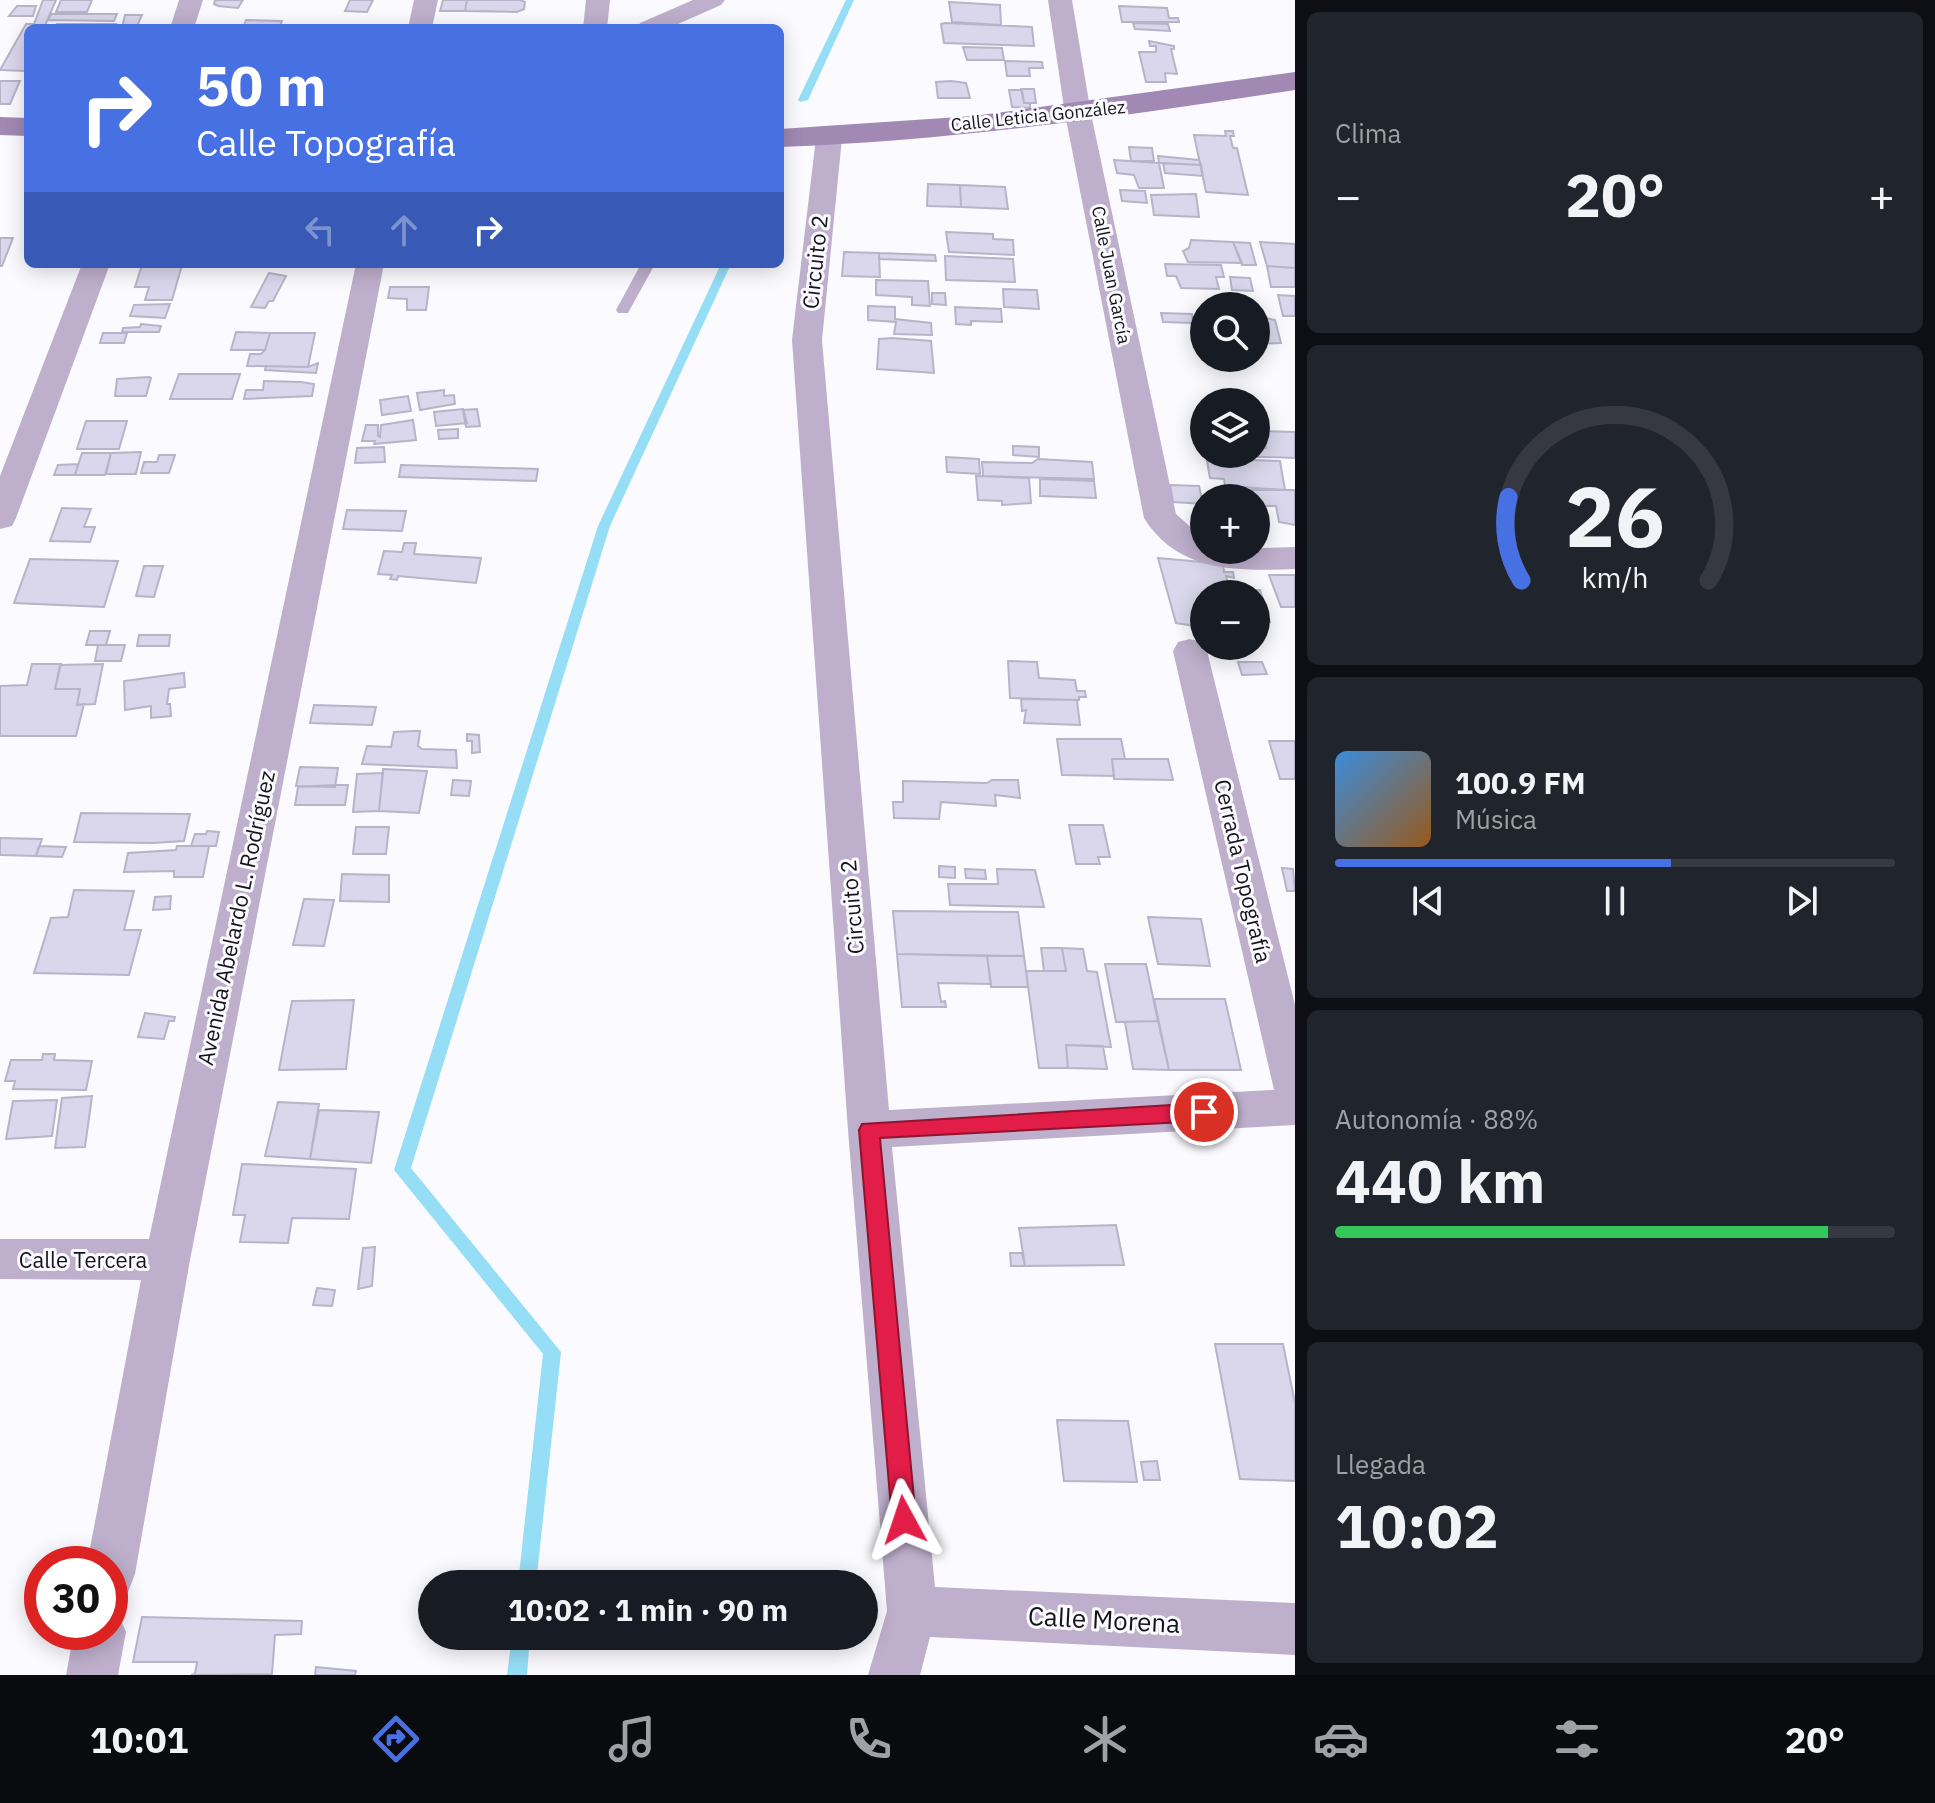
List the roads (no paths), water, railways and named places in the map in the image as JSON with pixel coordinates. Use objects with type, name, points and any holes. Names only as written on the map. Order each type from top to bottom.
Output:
[{"type":"street","points":[[183,24],[191,0]]},
{"type":"street","points":[[421,24],[426,0]]},
{"type":"street","points":[[595,24],[598,0]]},
{"type":"street","points":[[658,24],[713,0]]},
{"type":"street","name":"Calle Juan García","points":[[1060,0],[1078,114],[1160,518],[1182,542],[1215,559],[1295,558]]},
{"type":"street","name":"Calle Leticia González","points":[[784,138],[829,138],[1078,114],[1295,81]]},
{"type":"street","points":[[0,126],[24,127]]},
{"type":"street","name":"Circuito 2","points":[[829,138],[807,340],[869,1130],[912,1611],[894,1675]]},
{"type":"street","points":[[0,518],[94,268]]},
{"type":"street","name":"Avenida Abelardo L. Rodríguez","points":[[115,1546],[167,1260],[369,268]]},
{"type":"street","name":"Cerrada Topografía","points":[[1192,660],[1295,1090]]},
{"type":"street","points":[[869,1130],[1295,1107]]},
{"type":"street","name":"Calle Tercera","points":[[0,1259],[167,1260]]},
{"type":"street","name":"Calle Morena","points":[[912,1611],[1295,1629]]},
{"type":"street","points":[[92,1675],[97,1650]]},
{"type":"lane","points":[[623,310],[646,268]]},
{"type":"waterway","points":[[803,100],[850,0]]},
{"type":"waterway","points":[[529,1570],[552,1352],[402,1170],[604,526],[724,268]]},
{"type":"waterway","points":[[517,1675],[520,1650]]}]
